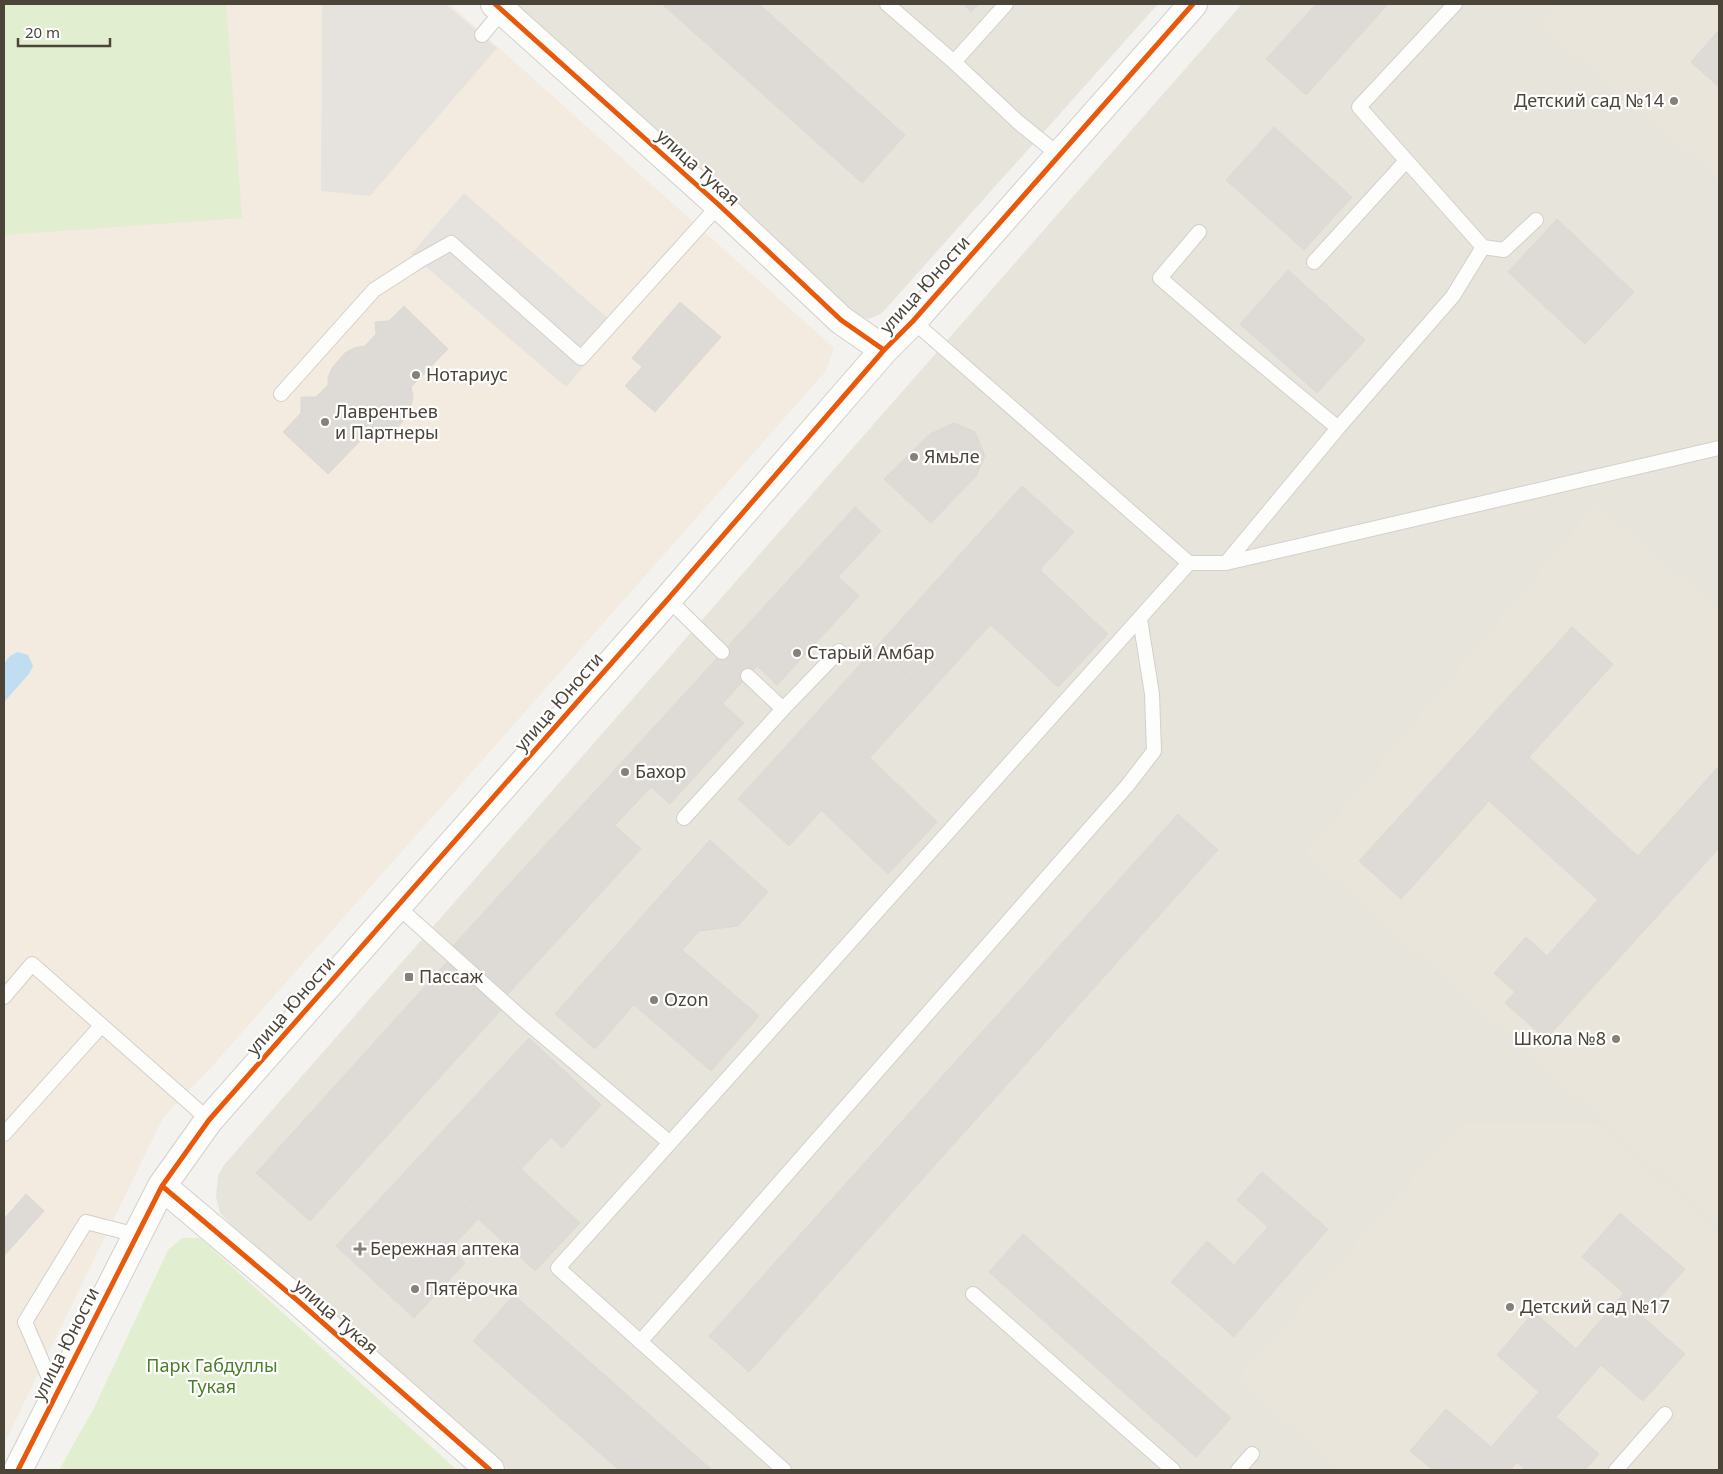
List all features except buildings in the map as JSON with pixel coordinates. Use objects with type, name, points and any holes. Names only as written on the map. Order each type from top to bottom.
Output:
[{"type":"street","name":"улица Юности","points":[[18,1470],[162,1186],[209,1120],[668,600],[884,350],[913,322],[1194,4]]},
{"type":"street","name":"улица Тукая","points":[[499,7],[719,205],[841,320],[884,350]]},
{"type":"street","name":"улица Тукая","points":[[162,1186],[297,1300],[490,1470]]},
{"type":"lane","points":[[887,4],[954,62],[1018,122],[1060,155]]},
{"type":"lane","points":[[954,62],[1006,4]]},
{"type":"lane","points":[[1455,4],[1359,107],[1483,248],[1504,250],[1536,220]]},
{"type":"lane","points":[[482,35],[499,7]]},
{"type":"lane","points":[[1314,262],[1406,161]]},
{"type":"lane","points":[[281,394],[374,290],[419,260],[451,243],[581,358],[719,205]]},
{"type":"lane","points":[[1199,232],[1160,278],[1338,428]]},
{"type":"lane","points":[[1226,563],[1338,428],[1454,296],[1483,248]]},
{"type":"lane","points":[[913,322],[1189,564],[1226,563],[1719,448]]},
{"type":"lane","points":[[784,1470],[558,1268],[1189,564]]},
{"type":"lane","points":[[668,600],[722,652]]},
{"type":"lane","points":[[640,1342],[1120,794],[1154,751],[1152,694],[1140,619]]},
{"type":"lane","points":[[684,818],[782,709],[839,651]]},
{"type":"lane","points":[[748,676],[782,709]]},
{"type":"lane","points":[[397,906],[524,1020],[669,1142]]},
{"type":"lane","points":[[4,997],[32,964],[209,1120]]},
{"type":"lane","points":[[4,1134],[102,1026]]},
{"type":"lane","points":[[56,1394],[25,1322],[86,1222],[137,1235]]},
{"type":"lane","points":[[973,1294],[1173,1470]]},
{"type":"lane","points":[[1616,1470],[1665,1414]]},
{"type":"lane","points":[[1238,1470],[1252,1454]]},
{"type":"shaded area","points":[[4,4],[450,4],[834,348],[826,371],[216,1062],[163,1118],[4,1444]]},
{"type":"shaded area","points":[[322,4],[446,4],[497,48],[370,196],[321,191]]},
{"type":"shaded area","points":[[512,4],[1158,4],[882,313],[869,319],[854,316]]},
{"type":"shaded area","points":[[1242,4],[1719,4],[1719,1470],[507,1470],[240,1234],[220,1213],[216,1197],[218,1176],[224,1165]]},
{"type":"shaded area","name":"Детский сад №14","points":[[1555,4],[1719,4],[1719,178],[1538,24]]},
{"type":"shaded area","points":[[464,193],[618,327],[566,387],[411,254]]},
{"type":"shaded area","name":"Школа №8","points":[[1596,504],[1719,609],[1719,1225],[1306,853]]},
{"type":"shaded area","name":"Детский сад №17","points":[[1460,1124],[1598,1124],[1719,1234],[1719,1470],[1342,1470],[1237,1380]]},
{"type":"green space","points":[[4,4],[226,4],[242,218],[4,235]]},
{"type":"green space","name":"Парк Габдуллы Тукая","points":[[182,1238],[200,1238],[457,1470],[59,1470],[94,1408],[168,1250]]},
{"type":"water","points":[[18,652],[28,655],[33,666],[29,674],[4,702],[4,664],[10,656]]},
{"type":"cycle path","points":[[495,4],[719,205],[841,320],[884,350]]},
{"type":"cycle path","points":[[18,1470],[162,1186],[209,1120],[668,599],[884,350],[913,321],[1193,4]]},
{"type":"cycle path","points":[[162,1186],[297,1300],[490,1470]]},
{"type":"place","name":"Детский сад №14","points":[[1674,101]]},
{"type":"place","name":"Нотариус","points":[[416,375]]},
{"type":"place","name":"Лаврентьев и Партнеры","points":[[325,422]]},
{"type":"place","name":"Ямьле","points":[[914,457]]},
{"type":"place","name":"Старый Амбар","points":[[797,653]]},
{"type":"place","name":"Бахор","points":[[625,772]]},
{"type":"place","name":"Пассаж","points":[[409,977]]},
{"type":"place","name":"Ozon","points":[[654,1000]]},
{"type":"place","name":"Школа №8","points":[[1616,1039]]},
{"type":"place","name":"Бережная аптека","points":[[360,1249]]},
{"type":"place","name":"Пятёрочка","points":[[415,1289]]},
{"type":"place","name":"Детский сад №17","points":[[1510,1307]]}]
